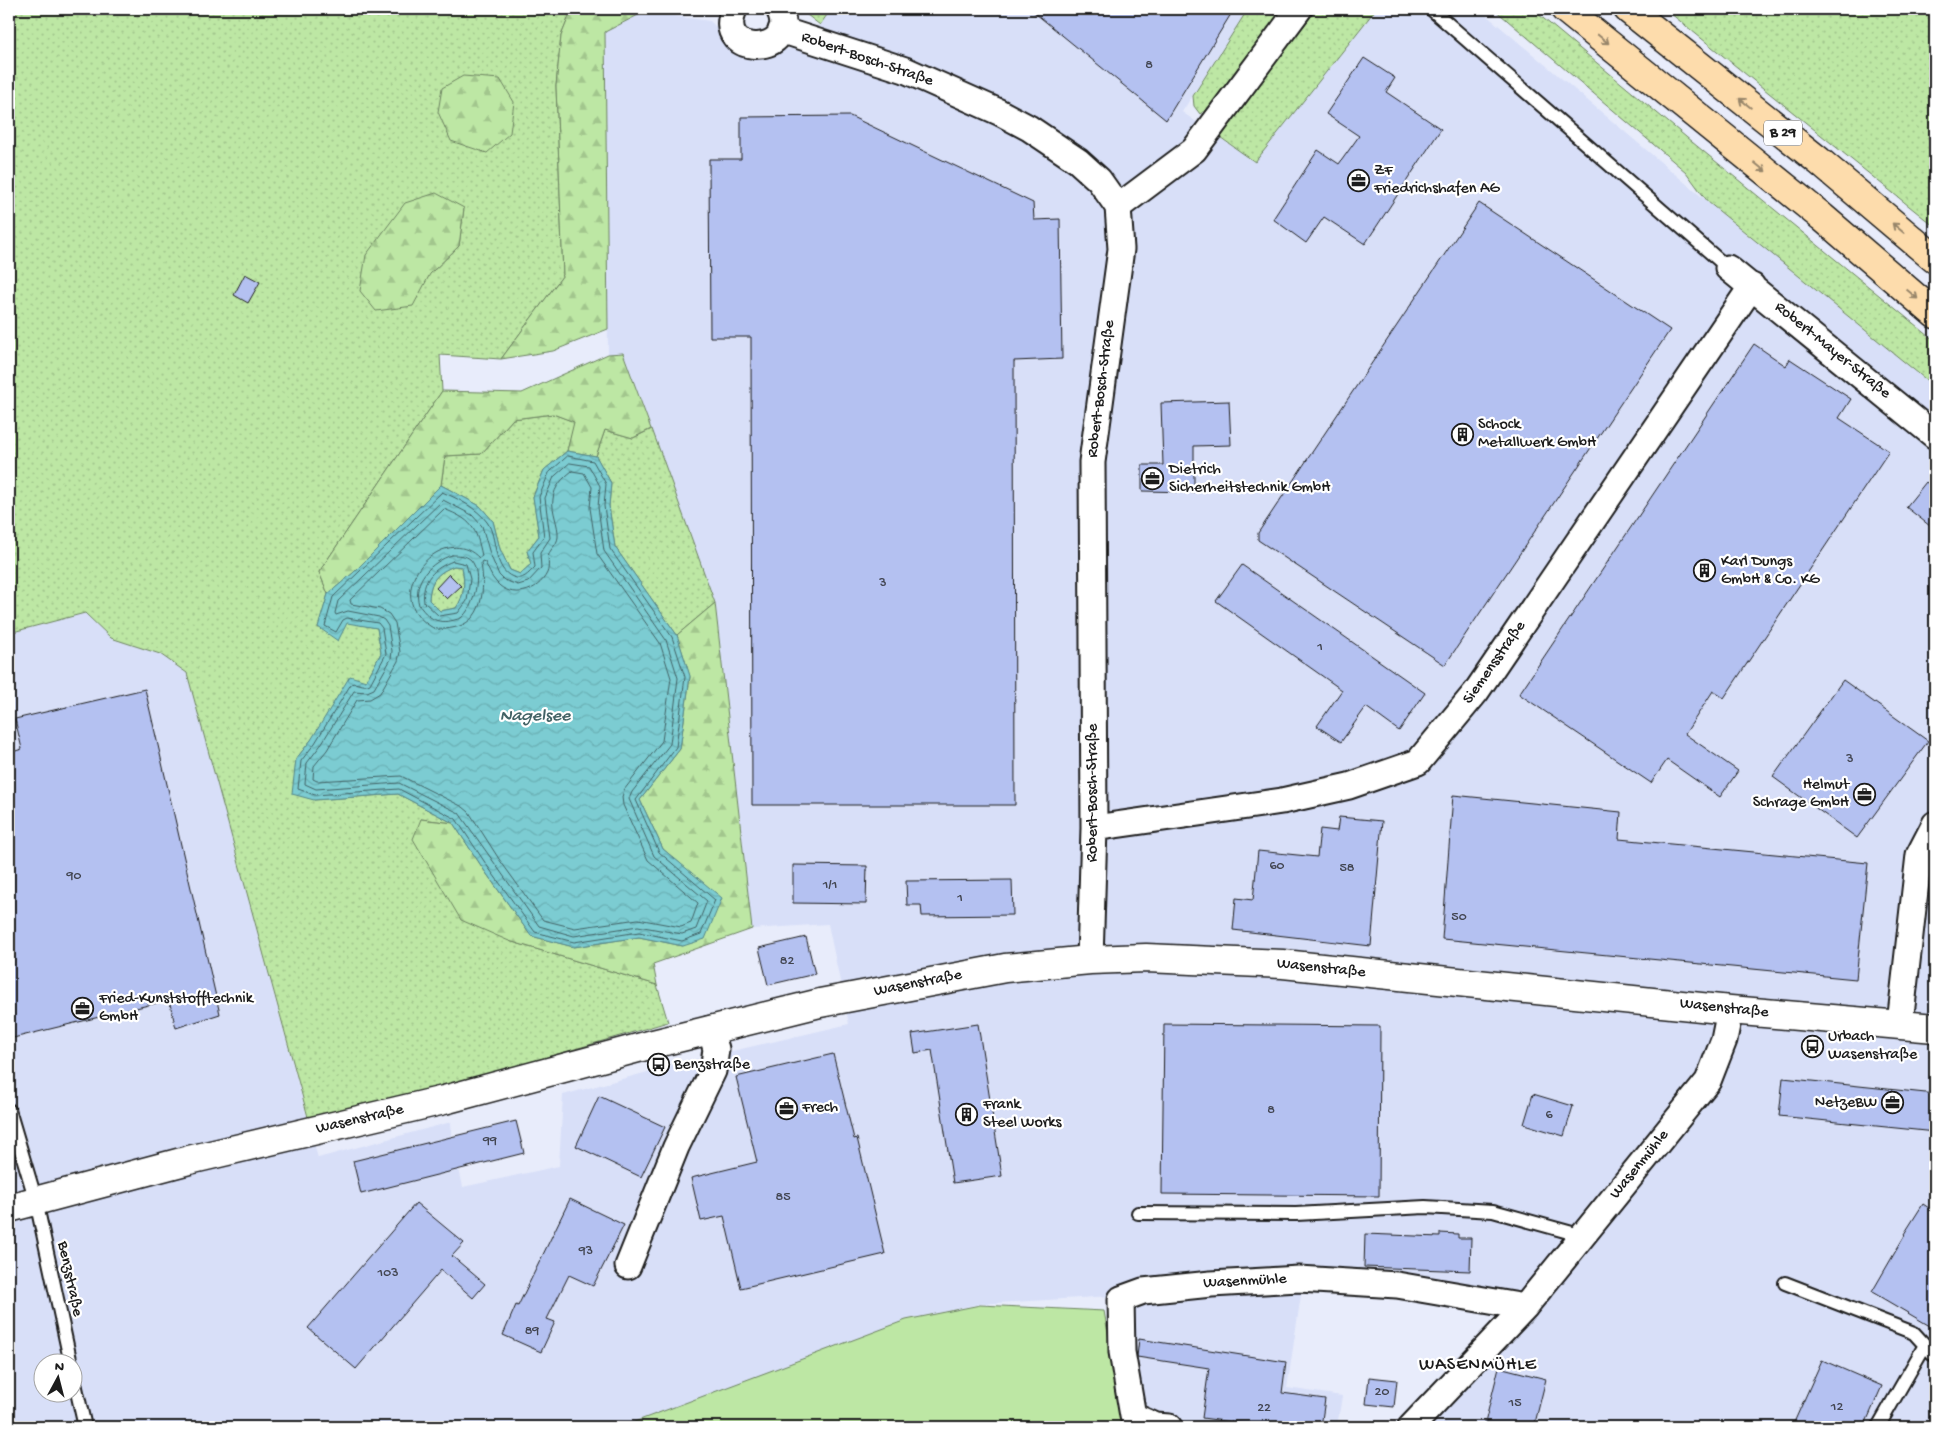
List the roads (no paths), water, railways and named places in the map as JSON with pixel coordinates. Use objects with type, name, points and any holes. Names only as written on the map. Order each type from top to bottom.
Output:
[{"type":"highway","name":"B 29","points":[[1565,9],[1814,211],[1935,314]]},
{"type":"highway","name":"B 29","points":[[1628,9],[1819,161],[1935,260]]},
{"type":"street","name":"Robert-Bosch-Straße","points":[[734,9],[730,23],[737,39],[744,44],[753,47],[762,47],[770,44],[776,38],[780,20],[905,70],[999,112],[1029,128],[1078,160],[1099,180],[1118,207],[1121,249],[1092,462],[1094,828],[1090,960]]},
{"type":"street","points":[[1118,207],[1194,150],[1299,9]]},
{"type":"street","name":"Robert-Mayer-Straße","points":[[1728,268],[1935,436]]},
{"type":"street","name":"Siemensstraße","points":[[1094,828],[1282,801],[1349,786],[1418,762],[1476,692],[1752,286]]},
{"type":"street","points":[[1900,1024],[1919,855],[1935,824]]},
{"type":"street","name":"Wasenstraße","points":[[9,1208],[189,1160],[444,1100],[710,1029],[820,1003],[1005,968],[1090,960],[1146,958],[1283,964],[1730,1010],[1935,1028]]},
{"type":"street","name":"Wasenmühle","points":[[1411,1427],[1524,1307],[1708,1081],[1724,1040],[1730,1010]]},
{"type":"street","points":[[628,1266],[676,1147],[713,1071],[716,1049],[710,1029]]},
{"type":"street","name":"Wasenmühle","points":[[1168,1427],[1156,1426],[1133,1416],[1122,1352],[1122,1298],[1143,1291],[1211,1284],[1299,1279],[1397,1286],[1524,1307]]},
{"type":"lane","points":[[1431,9],[1728,268]]},
{"type":"lane","name":"Benzstraße","points":[[9,1110],[36,1201],[69,1354]]},
{"type":"lane","points":[[1138,1213],[1296,1214],[1425,1207],[1493,1211],[1583,1236]]},
{"type":"lane","points":[[1785,1283],[1914,1333],[1935,1356]]},
{"type":"lane","points":[[1878,1427],[1925,1345]]},
{"type":"lane","points":[[80,1404],[85,1427]]},
{"type":"water","name":"Nagelsee","points":[[567,451],[596,456],[611,483],[609,506],[615,547],[677,635],[690,676],[680,749],[640,800],[663,849],[722,898],[705,939],[683,946],[639,937],[574,947],[531,936],[453,823],[398,794],[314,800],[292,794],[296,759],[311,740],[350,676],[366,681],[381,653],[377,628],[347,623],[338,641],[318,627],[328,594],[353,573],[441,485],[480,506],[493,521],[500,549],[510,570],[520,574],[531,564],[527,551],[539,536],[533,497],[544,470]],"holes":[[[454,566],[462,567],[464,589],[461,599],[456,608],[440,611],[429,600],[433,582],[448,569]]]},
{"type":"place","name":"ZF Friedrichshafen AG","points":[[1358,180]]},
{"type":"place","name":"Schock Metallwerk GmbH","points":[[1462,434]]},
{"type":"place","name":"Dietrich Sicherheitstechnik GmbH","points":[[1153,479]]},
{"type":"place","name":"Karl Dungs GmbH & Co. KG","points":[[1705,571]]},
{"type":"place","name":"Helmut Schrage GmbH","points":[[1865,794]]},
{"type":"place","name":"Fried-Kunststofftechnik GmbH","points":[[83,1008]]},
{"type":"place","name":"Urbach Wasenstraße","points":[[1812,1046]]},
{"type":"place","name":"Benzstraße","points":[[658,1065]]},
{"type":"place","name":"NetzeBW","points":[[1893,1103]]},
{"type":"place","name":"Frech","points":[[786,1108]]},
{"type":"place","name":"Frank Steel Works","points":[[967,1114]]},
{"type":"district","name":"WASENMÜHLE","points":[[1478,1365]]}]
